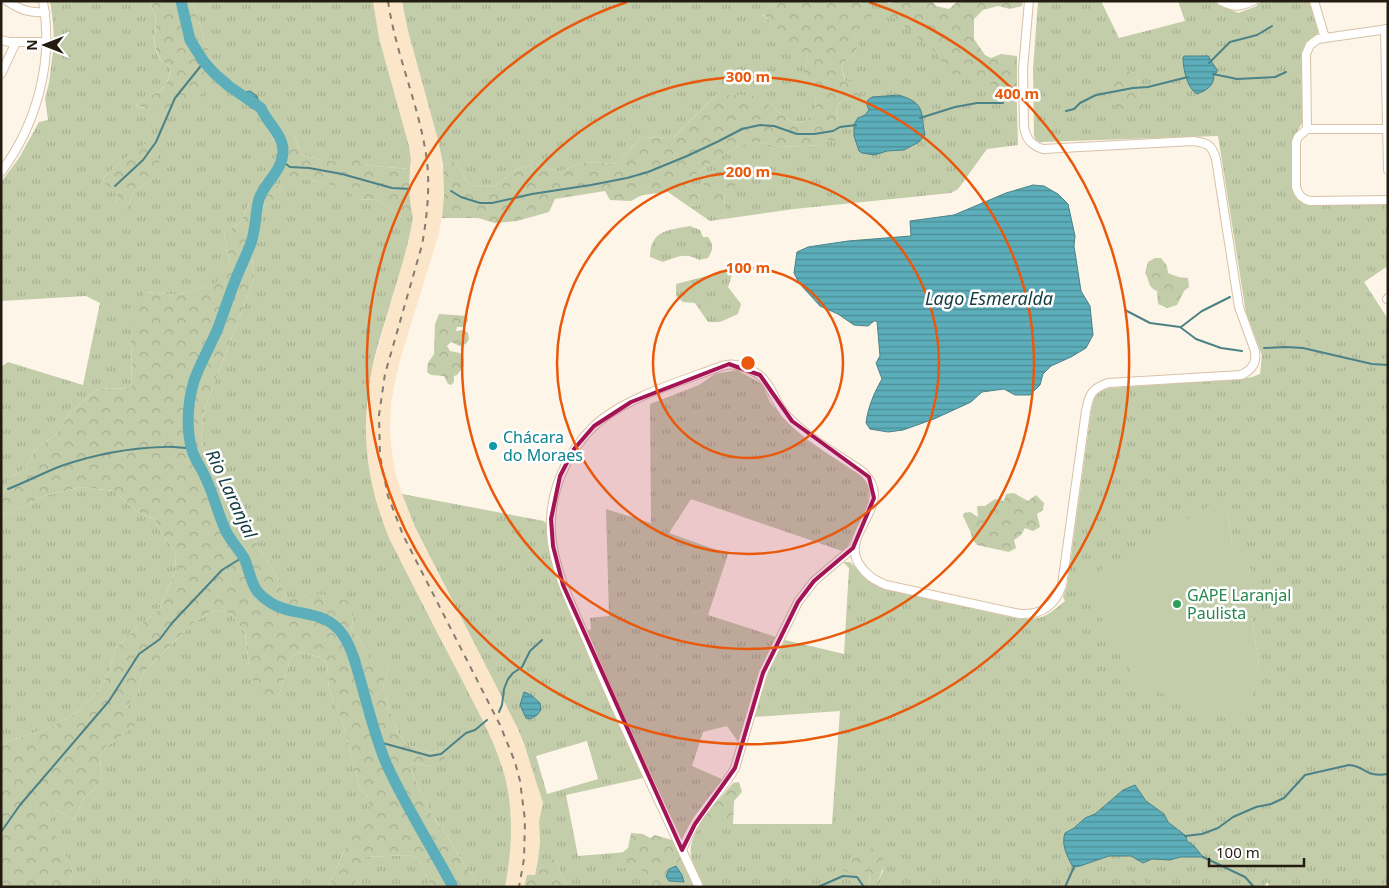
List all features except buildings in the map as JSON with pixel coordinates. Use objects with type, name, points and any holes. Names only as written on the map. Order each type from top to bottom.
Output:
[{"type":"street","points":[[7,1],[19,9],[28,12],[45,12]]},
{"type":"street","points":[[1,172],[20,144],[38,101],[46,42],[43,1]]},
{"type":"street","points":[[853,548],[855,557],[866,573],[886,585],[1020,614],[1040,612],[1055,600],[1062,585],[1086,412],[1091,393],[1108,383],[1241,375],[1253,368],[1255,363],[1255,351],[1239,307],[1214,151],[1205,143],[1193,141],[1043,149],[1036,147],[1030,142],[1024,127],[1023,70],[1029,1]]},
{"type":"street","points":[[1221,1],[1237,7],[1254,1]]},
{"type":"street","points":[[1314,1],[1325,38]]},
{"type":"street","points":[[1307,129],[1306,54],[1310,45],[1314,41],[1325,38],[1386,29],[1388,170]]},
{"type":"street","points":[[1,40],[46,42]]},
{"type":"street","points":[[1,74],[16,42]]},
{"type":"street","points":[[1387,129],[1307,129],[1298,137],[1296,142],[1296,187],[1301,197],[1310,201],[1388,200]]},
{"type":"street","points":[[682,850],[688,834],[735,768],[763,673],[798,602],[814,581],[853,548],[873,504],[874,489],[869,477],[809,436],[792,421],[780,408],[766,382],[760,375],[746,368],[729,364],[631,402],[594,426],[574,449],[560,476],[551,520],[555,560],[563,585],[606,686],[699,887]]},
{"type":"highlighted area","points":[[729,364],[760,375],[792,421],[869,477],[874,498],[853,548],[814,581],[798,602],[763,673],[735,768],[695,824],[682,850],[563,585],[553,546],[551,519],[560,476],[574,449],[594,426],[631,402]]},
{"type":"shaded area","points":[[373,1],[402,1],[408,31],[438,140],[444,176],[443,209],[439,233],[395,381],[391,404],[390,429],[392,453],[396,475],[415,527],[518,729],[538,785],[543,803],[539,821],[540,841],[538,860],[535,875],[527,875],[524,887],[505,887],[510,855],[511,815],[505,778],[499,758],[483,722],[389,538],[373,492],[369,469],[365,421],[371,373],[408,242],[413,217],[410,205],[411,159],[409,146],[379,38]]},
{"type":"green space","points":[[50,1],[150,1],[155,16],[156,52],[159,58],[171,68],[169,78],[162,89],[136,105],[142,108],[218,71],[205,42],[193,1],[373,1],[379,38],[409,146],[410,169],[362,165],[349,161],[324,161],[301,154],[294,135],[270,133],[292,180],[311,180],[344,188],[358,199],[377,200],[402,217],[413,217],[404,258],[371,374],[366,416],[368,458],[375,498],[389,538],[492,740],[501,764],[508,791],[511,818],[509,860],[505,887],[482,887],[465,866],[448,837],[433,817],[414,778],[410,764],[415,763],[431,767],[442,750],[430,753],[406,745],[398,732],[383,687],[388,669],[372,665],[361,642],[351,628],[354,619],[305,595],[297,599],[287,599],[278,579],[235,507],[234,484],[227,492],[211,470],[201,441],[204,410],[254,279],[252,257],[264,205],[278,200],[282,191],[277,184],[249,203],[241,222],[224,234],[230,263],[216,284],[177,295],[145,292],[131,338],[132,388],[97,389],[70,413],[56,434],[35,450],[26,468],[8,479],[1,500],[1,367],[8,362],[83,385],[100,303],[86,296],[1,301],[1,182],[19,158],[39,122],[48,120],[45,98],[49,83],[54,43]],"holes":[[[144,145],[154,178],[134,191],[128,207],[115,205],[117,194],[103,178],[119,163]]]},
{"type":"green space","points":[[150,1],[193,1],[205,42],[218,71],[209,86],[196,98],[183,104],[157,109],[136,105],[162,89],[169,78],[171,68],[161,61],[155,47],[155,16]]},
{"type":"green space","points":[[402,1],[773,1],[763,15],[808,54],[805,78],[808,87],[816,99],[815,113],[804,121],[794,123],[770,106],[716,95],[673,138],[641,137],[617,164],[585,162],[558,172],[535,164],[515,170],[495,186],[476,187],[466,181],[458,164],[446,159],[443,165]]},
{"type":"green space","points":[[773,1],[857,1],[874,14],[854,35],[859,46],[851,58],[841,64],[845,81],[858,81],[861,100],[855,104],[850,99],[842,100],[836,109],[838,141],[828,140],[822,145],[805,146],[774,146],[758,142],[740,146],[720,157],[685,183],[698,192],[700,205],[688,206],[668,192],[642,195],[631,201],[610,200],[605,191],[555,199],[549,212],[517,221],[495,223],[478,218],[442,218],[444,194],[443,165],[446,158],[458,164],[466,181],[476,187],[495,186],[515,170],[535,164],[558,172],[585,162],[617,164],[641,137],[673,138],[716,95],[751,95],[794,123],[804,121],[815,113],[816,99],[805,84],[804,72],[808,54],[798,50],[763,14]]},
{"type":"green space","points":[[857,1],[886,1],[970,79],[1016,77],[1018,145],[987,149],[958,189],[951,193],[794,209],[710,221],[688,206],[700,205],[698,192],[685,183],[720,157],[740,146],[757,142],[774,146],[822,145],[838,122],[836,109],[842,100],[850,99],[841,64],[851,58],[859,46],[854,36],[866,6]],"holes":[[[899,95],[914,102],[921,110],[925,135],[919,142],[905,150],[887,151],[875,155],[862,153],[854,136],[854,124],[858,118],[865,115],[869,110],[867,105],[872,97]],[[713,170],[725,192],[726,210],[724,215],[717,217]]]},
{"type":"green space","points":[[898,1],[932,1],[936,6],[949,9],[958,1],[1023,1],[1022,6],[1010,9],[998,6],[983,10],[974,19],[974,39],[985,55],[991,58],[1001,54],[1017,56],[1017,87],[1006,93],[994,85],[958,78],[944,67],[937,53],[885,10],[887,4]]},
{"type":"green space","points":[[1038,1],[1101,1],[1119,38],[1185,21],[1178,1],[1212,1],[1238,13],[1257,6],[1257,4],[1263,1],[1310,1],[1319,31],[1305,47],[1302,54],[1303,121],[1292,142],[1294,191],[1297,197],[1305,204],[1388,204],[1388,266],[1364,282],[1388,319],[1388,887],[1270,887],[1267,882],[1264,887],[881,887],[878,881],[883,871],[876,847],[860,856],[870,871],[869,887],[704,887],[696,870],[691,850],[700,824],[832,824],[840,711],[754,717],[769,671],[785,640],[844,654],[849,568],[843,562],[850,562],[869,581],[885,589],[1019,619],[1034,619],[1045,616],[1065,601],[1063,597],[1067,586],[1091,412],[1094,400],[1098,394],[1109,388],[1242,379],[1260,374],[1262,355],[1246,313],[1218,136],[1040,142],[1034,136],[1033,69]],"holes":[[[1127,70],[1139,76],[1138,92],[1144,102],[1142,114]],[[1226,504],[1232,544],[1251,616],[1259,663],[1246,721]],[[1134,786],[1146,801],[1164,814],[1168,822],[1179,830],[1203,857],[1180,857],[1170,860],[1152,859],[1143,863],[1131,856],[1109,856],[1073,867],[1074,828],[1085,818],[1095,814],[1123,790]]]},
{"type":"green space","points":[[1127,70],[1139,76],[1138,92],[1144,102],[1143,114],[1121,110],[1110,99],[1108,87],[1115,74]]},
{"type":"green space","points":[[279,126],[294,135],[301,154],[324,161],[348,161],[347,155],[354,154],[363,165],[410,169],[413,217],[402,217],[377,200],[358,199],[343,188],[311,180],[292,180],[276,161],[279,150],[270,133]]},
{"type":"green space","points":[[144,144],[152,144],[160,161],[154,178],[134,191],[128,207],[120,213],[115,205],[117,194],[107,189],[103,178]]},
{"type":"green space","points":[[713,170],[733,175],[738,181],[733,189],[725,192],[726,210],[724,215],[717,217],[712,211],[703,180],[706,173]]},
{"type":"green space","points":[[277,184],[282,191],[279,200],[264,205],[252,257],[254,279],[204,410],[201,441],[211,470],[226,491],[234,483],[235,507],[278,579],[287,599],[315,594],[351,602],[354,619],[351,628],[361,642],[372,664],[384,663],[388,669],[383,687],[398,732],[406,745],[430,753],[442,750],[448,765],[431,767],[415,763],[410,764],[414,778],[433,817],[448,837],[465,866],[482,887],[431,887],[419,859],[411,855],[366,857],[353,887],[328,887],[347,844],[371,815],[368,797],[360,788],[343,724],[329,689],[327,663],[320,657],[298,652],[291,657],[278,698],[259,700],[249,666],[245,633],[231,614],[215,610],[194,622],[143,673],[138,692],[127,706],[138,723],[106,747],[100,757],[102,782],[84,798],[74,820],[56,810],[49,822],[73,870],[69,887],[1,887],[1,744],[51,727],[76,713],[95,695],[108,675],[115,649],[159,609],[176,570],[175,551],[155,520],[135,510],[114,491],[81,487],[44,496],[7,515],[1,511],[1,500],[8,479],[26,468],[35,450],[56,434],[70,413],[97,389],[132,388],[131,338],[141,299],[145,292],[177,295],[215,284],[230,263],[224,234],[241,222],[257,185]]},
{"type":"green space","points":[[690,226],[700,230],[703,237],[708,237],[710,240],[712,248],[708,258],[699,260],[689,256],[681,256],[663,262],[650,257],[653,241],[657,236],[668,230]]},
{"type":"green space","points":[[1155,258],[1161,258],[1167,266],[1168,273],[1188,278],[1189,287],[1184,291],[1177,305],[1167,308],[1158,304],[1157,291],[1150,285],[1145,273],[1148,262]]},
{"type":"green space","points":[[728,268],[732,275],[728,287],[741,304],[738,314],[720,322],[708,322],[695,303],[683,302],[676,296],[676,284],[718,273]]},
{"type":"green space","points":[[439,314],[467,316],[468,321],[463,327],[457,327],[456,331],[463,330],[468,333],[469,339],[466,344],[460,346],[451,342],[447,346],[450,351],[460,353],[464,359],[464,366],[454,376],[454,382],[451,385],[448,384],[444,376],[431,375],[427,372],[428,363],[434,354],[435,324]]},
{"type":"green space","points":[[1303,334],[1312,334],[1322,344],[1338,346],[1345,361],[1343,368],[1338,369],[1332,359],[1314,363],[1310,355],[1310,347],[1304,340]]},
{"type":"green space","points":[[737,370],[762,384],[770,402],[782,417],[806,440],[865,480],[869,490],[868,503],[848,546],[842,551],[691,499],[669,533],[728,554],[708,615],[776,637],[759,671],[739,743],[727,726],[703,732],[692,766],[724,780],[695,816],[682,840],[619,706],[587,631],[591,629],[590,618],[609,616],[606,509],[651,523],[650,404],[699,385],[715,374]]},
{"type":"green space","points":[[81,487],[114,491],[135,510],[155,520],[175,551],[176,570],[159,609],[115,649],[108,675],[95,695],[76,713],[51,727],[1,744],[1,511],[7,515],[44,496]]},
{"type":"green space","points":[[1014,493],[1028,501],[1036,495],[1044,503],[1043,510],[1037,514],[1040,527],[1033,531],[1025,528],[1021,535],[1014,540],[1016,548],[1009,552],[977,545],[972,539],[963,516],[964,513],[970,512],[978,517],[977,506],[985,506],[995,499],[1004,501],[1006,494]]},
{"type":"green space","points":[[402,494],[544,521],[547,525],[552,560],[560,586],[643,778],[566,795],[578,856],[676,848],[694,887],[566,887],[556,860],[538,860],[540,841],[539,821],[543,803],[524,744],[415,527]],"holes":[[[587,741],[598,779],[547,794],[536,756]]]},
{"type":"green space","name":"GAPE Laranjal Paulista","points":[[1221,499],[1226,504],[1232,544],[1268,592],[1251,616],[1259,663],[1247,721],[1209,715],[1137,682],[1081,581]]},
{"type":"green space","points":[[215,610],[231,614],[245,633],[249,666],[278,698],[291,657],[298,652],[320,657],[327,663],[329,689],[343,724],[360,788],[368,797],[372,815],[347,844],[328,887],[69,887],[73,870],[48,822],[56,810],[74,820],[84,798],[102,782],[100,757],[106,747],[137,723],[127,706],[138,692],[143,673],[194,622]]},
{"type":"green space","points":[[739,782],[742,792],[734,801],[733,824],[700,824],[733,783]]},
{"type":"green space","points":[[631,833],[643,834],[650,838],[655,835],[672,840],[688,875],[684,877],[676,866],[669,881],[691,887],[651,887],[637,862],[623,868],[615,865],[615,859],[628,848]]},
{"type":"green space","points":[[876,846],[883,858],[883,867],[878,881],[881,887],[869,887],[870,871],[853,875],[843,870],[843,861],[860,856]]},
{"type":"green space","points":[[411,855],[419,859],[431,887],[353,887],[365,857]]},
{"type":"green space","points":[[538,860],[556,860],[566,887],[524,887],[527,875],[535,875]]},
{"type":"green space","points":[[1134,872],[1139,874],[1148,887],[1132,887],[1130,875]]},
{"type":"water","points":[[1208,56],[1217,70],[1211,85],[1197,94],[1186,78],[1183,62],[1183,57]]},
{"type":"water","points":[[230,87],[246,92],[250,91],[257,96],[261,108],[251,108]]},
{"type":"water","points":[[899,95],[914,102],[921,110],[925,135],[919,142],[904,150],[887,151],[875,155],[859,151],[854,136],[854,124],[858,118],[865,115],[869,110],[868,100],[872,97]]},
{"type":"water","name":"Lago Esmeralda","points":[[1033,185],[1044,186],[1058,194],[1068,204],[1075,236],[1074,246],[1081,291],[1090,306],[1093,335],[1086,348],[1051,366],[1043,374],[1040,385],[1030,395],[1015,395],[1004,389],[982,392],[971,402],[934,419],[903,430],[888,432],[870,429],[866,423],[868,411],[882,379],[876,363],[880,356],[877,321],[868,326],[854,325],[838,314],[820,306],[799,283],[794,273],[797,252],[808,247],[848,241],[911,236],[910,221],[954,215],[1006,193]]},
{"type":"water","points":[[524,692],[540,703],[541,710],[530,719],[526,718],[520,705]]},
{"type":"water","points":[[1135,785],[1146,801],[1164,814],[1168,822],[1186,836],[1187,841],[1203,857],[1180,857],[1170,860],[1152,859],[1143,863],[1131,856],[1109,856],[1073,867],[1064,846],[1065,833],[1085,818],[1095,814],[1123,790]]},
{"type":"water","points":[[676,866],[684,882],[669,881],[666,876],[669,869]]},
{"type":"waterway","name":"Rio Laranjal","points":[[181,1],[190,40],[204,62],[230,87],[261,108],[278,134],[283,151],[277,171],[261,193],[251,243],[218,328],[194,381],[188,415],[192,449],[210,488],[225,529],[244,558],[257,591],[267,601],[280,608],[319,617],[328,621],[336,626],[343,635],[354,660],[386,763],[401,795],[453,887]]},
{"type":"waterway","points":[[1209,63],[1230,42],[1257,35],[1272,26]]},
{"type":"waterway","points":[[115,186],[143,160],[156,142],[175,98],[204,62]]},
{"type":"waterway","points":[[1213,74],[1237,79],[1275,77],[1286,72]]},
{"type":"waterway","points":[[1066,111],[1074,109],[1080,103],[1096,95],[1148,87],[1188,77]]},
{"type":"waterway","points":[[920,118],[955,107],[977,103],[1003,103]]},
{"type":"waterway","points":[[451,191],[461,197],[480,203],[492,203],[532,194],[627,178],[648,172],[687,156],[742,129],[760,125],[774,126],[797,134],[814,134],[856,125]]},
{"type":"waterway","points":[[282,161],[290,167],[309,168],[342,174],[392,188],[410,189]]},
{"type":"waterway","points":[[1181,327],[1202,311],[1230,297]]},
{"type":"waterway","points":[[1125,310],[1150,323],[1180,327],[1196,339],[1221,348],[1242,351]]},
{"type":"waterway","points":[[1264,348],[1303,348],[1372,364],[1388,365]]},
{"type":"waterway","points":[[8,489],[61,466],[98,455],[150,448],[190,448]]},
{"type":"waterway","points":[[1,832],[20,805],[109,701],[139,654],[160,639],[172,623],[222,570],[243,557]]},
{"type":"waterway","points":[[499,712],[508,679],[522,667],[530,651],[542,640]]},
{"type":"waterway","points":[[379,742],[430,756],[441,754],[466,733],[475,730],[487,720]]},
{"type":"waterway","points":[[1185,836],[1202,834],[1218,828],[1233,817],[1284,798],[1305,775],[1349,765],[1359,767],[1370,773],[1388,774]]},
{"type":"waterway","points":[[1203,857],[1245,877],[1254,887]]},
{"type":"waterway","points":[[1065,887],[1074,867]]},
{"type":"waterway","points":[[818,887],[843,876],[857,877],[864,887]]},
{"type":"railway","points":[[388,1],[396,42],[424,141],[428,172],[428,192],[422,245],[385,374],[379,415],[380,456],[388,496],[403,535],[500,725],[515,762],[520,781],[525,820],[524,859],[519,887]]},
{"type":"place","name":"Chácara do Moraes","points":[[493,446]]},
{"type":"place","name":"GAPE Laranjal Paulista","points":[[1177,604]]}]
